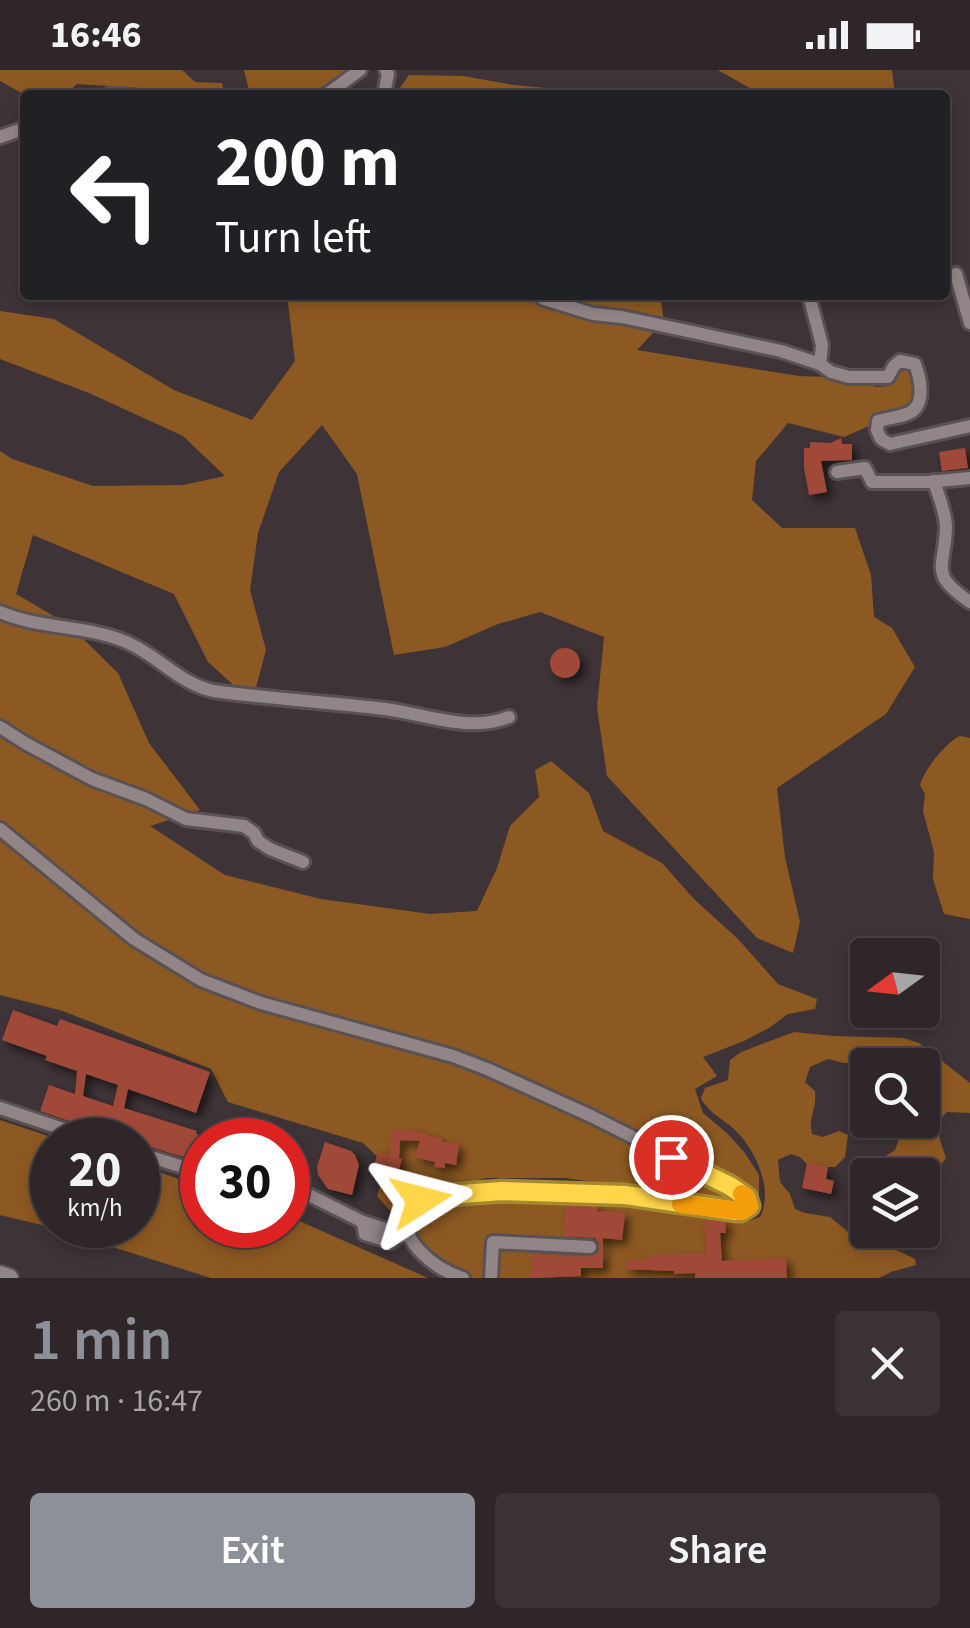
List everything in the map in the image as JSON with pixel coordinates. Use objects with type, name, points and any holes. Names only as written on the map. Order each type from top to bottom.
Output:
[{"type":"street","points":[[333,90],[360,70]]},
{"type":"street","points":[[956,274],[970,322]]},
{"type":"street","points":[[547,300],[593,314],[781,351],[849,376],[888,377],[900,361],[914,364],[921,394],[918,404],[911,412],[878,421],[881,439],[890,444],[970,426]]},
{"type":"street","points":[[811,300],[822,345],[820,364]]},
{"type":"street","points":[[838,472],[865,468],[872,482],[970,478]]},
{"type":"street","points":[[934,481],[946,525],[940,564],[948,586],[970,602]]},
{"type":"street","points":[[0,612],[33,624],[56,625],[128,642],[184,681],[214,692],[389,710],[463,722],[494,723],[508,717]]},
{"type":"street","points":[[0,727],[92,778],[186,819],[244,826],[270,850],[302,862]]},
{"type":"street","points":[[0,829],[134,939],[200,980],[261,1003],[454,1056],[487,1069],[730,1186],[749,1201],[746,1209],[736,1211],[625,1195],[502,1191],[436,1196],[413,1206],[405,1235]]},
{"type":"street","points":[[0,1108],[30,1118]]},
{"type":"street","points":[[310,1196],[363,1222],[405,1235],[447,1273],[464,1278]]},
{"type":"street","points":[[491,1278],[494,1242],[590,1247]]},
{"type":"street","points":[[0,1275],[9,1278]]},
{"type":"shaded area","points":[[0,70],[182,70],[195,82],[222,83],[224,90],[144,90],[77,84],[70,90],[20,92],[0,81]]},
{"type":"shaded area","points":[[244,70],[352,70],[318,90],[249,90]]},
{"type":"shaded area","points":[[718,70],[892,70],[894,90],[753,90]]},
{"type":"shaded area","points":[[409,75],[463,76],[568,90],[398,90]]},
{"type":"shaded area","points":[[288,300],[661,300],[664,321],[637,350],[877,387],[889,386],[898,372],[910,368],[917,383],[907,405],[878,416],[871,425],[844,437],[788,423],[756,461],[752,500],[782,528],[855,528],[871,575],[874,617],[892,628],[915,667],[886,714],[777,788],[785,857],[800,922],[793,953],[757,938],[607,776],[597,707],[604,637],[540,612],[498,624],[445,647],[394,655],[357,474],[322,425],[279,472],[258,533],[250,590],[266,650],[252,702],[208,662],[174,594],[33,535],[16,594],[69,625],[118,673],[149,743],[200,810],[150,826],[225,875],[321,899],[430,914],[477,911],[497,868],[510,826],[539,797],[535,770],[551,761],[589,793],[603,831],[662,863],[778,984],[817,999],[815,1009],[788,1014],[744,1041],[703,1057],[717,1076],[695,1089],[703,1113],[728,1134],[759,1175],[759,1201],[683,1198],[565,1178],[486,1178],[413,1200],[401,1212],[392,1213],[377,1196],[387,1166],[363,1143],[310,1127],[310,1118],[281,1118],[228,1102],[211,1069],[63,1011],[0,995],[0,451],[12,459],[93,486],[183,485],[225,476],[183,436],[89,393],[0,359],[0,311],[54,319],[174,390],[252,420],[295,361]]},
{"type":"shaded area","points":[[960,736],[970,738],[970,919],[944,914],[933,879],[934,852],[923,811],[925,794],[920,785],[936,757]]},
{"type":"shaded area","points":[[794,1032],[903,1038],[925,1048],[850,1048],[850,1063],[828,1059],[810,1067],[805,1082],[815,1091],[812,1134],[823,1137],[839,1131],[848,1135],[845,1157],[835,1167],[810,1167],[791,1154],[778,1160],[780,1182],[795,1209],[830,1217],[850,1233],[850,1248],[892,1248],[915,1259],[916,1265],[879,1278],[464,1278],[413,1238],[410,1225],[415,1215],[438,1206],[486,1199],[640,1206],[748,1221],[760,1217],[765,1195],[756,1160],[736,1131],[701,1098],[705,1088],[728,1080],[730,1060]]},
{"type":"shaded area","points":[[940,1059],[970,1083],[970,1113],[947,1112],[940,1122]]},
{"type":"shaded area","points":[[0,1120],[30,1130],[30,1222],[0,1215]]},
{"type":"shaded area","points":[[940,1137],[946,1158],[940,1166],[940,1158],[884,1158],[895,1150],[899,1138]]},
{"type":"shaded area","points":[[160,1173],[180,1179],[180,1248],[310,1248],[310,1226],[428,1278],[211,1278],[116,1248],[160,1248]]},
{"type":"building","points":[[841,438],[842,444],[852,444],[852,460],[821,461],[827,492],[809,495],[804,448],[810,448],[810,442],[831,443]]},
{"type":"building","points":[[965,448],[968,468],[942,471],[939,452]]},
{"type":"building","points":[[565,648],[576,652],[580,663],[576,674],[565,678],[554,674],[550,663],[554,652]]},
{"type":"building","points":[[13,1010],[57,1026],[60,1019],[210,1072],[196,1113],[128,1089],[124,1108],[156,1118],[60,1118],[40,1111],[49,1085],[75,1094],[77,1071],[45,1060],[47,1056],[2,1040]],"holes":[[[86,1074],[118,1085],[113,1106],[83,1096]]]},
{"type":"building","points":[[160,1119],[180,1126],[180,1156],[160,1150]]},
{"type":"building","points":[[400,1129],[459,1144],[456,1165],[434,1167],[435,1162],[415,1157],[420,1141],[400,1140],[402,1159],[394,1187],[379,1183],[381,1175],[372,1172],[378,1152],[389,1155],[391,1131]]},
{"type":"building","points":[[325,1142],[355,1155],[359,1165],[352,1195],[328,1189],[318,1175]]},
{"type":"building","points":[[807,1163],[828,1167],[826,1179],[834,1181],[831,1194],[802,1188]]},
{"type":"building","points":[[566,1203],[598,1204],[597,1211],[625,1213],[622,1240],[603,1238],[603,1268],[581,1268],[581,1276],[531,1278],[532,1254],[589,1257],[599,1252],[595,1238],[563,1236]]},
{"type":"building","points":[[704,1217],[725,1220],[726,1233],[720,1233],[722,1261],[786,1258],[787,1278],[695,1278],[695,1273],[626,1269],[626,1260],[650,1259],[650,1255],[706,1253]]},
{"type":"slow traffic","points":[[681,1204],[741,1211],[749,1206],[742,1194]]},
{"type":"route","points":[[421,1200],[502,1191],[625,1195],[736,1211],[749,1206],[746,1197],[730,1186],[671,1157]]}]
